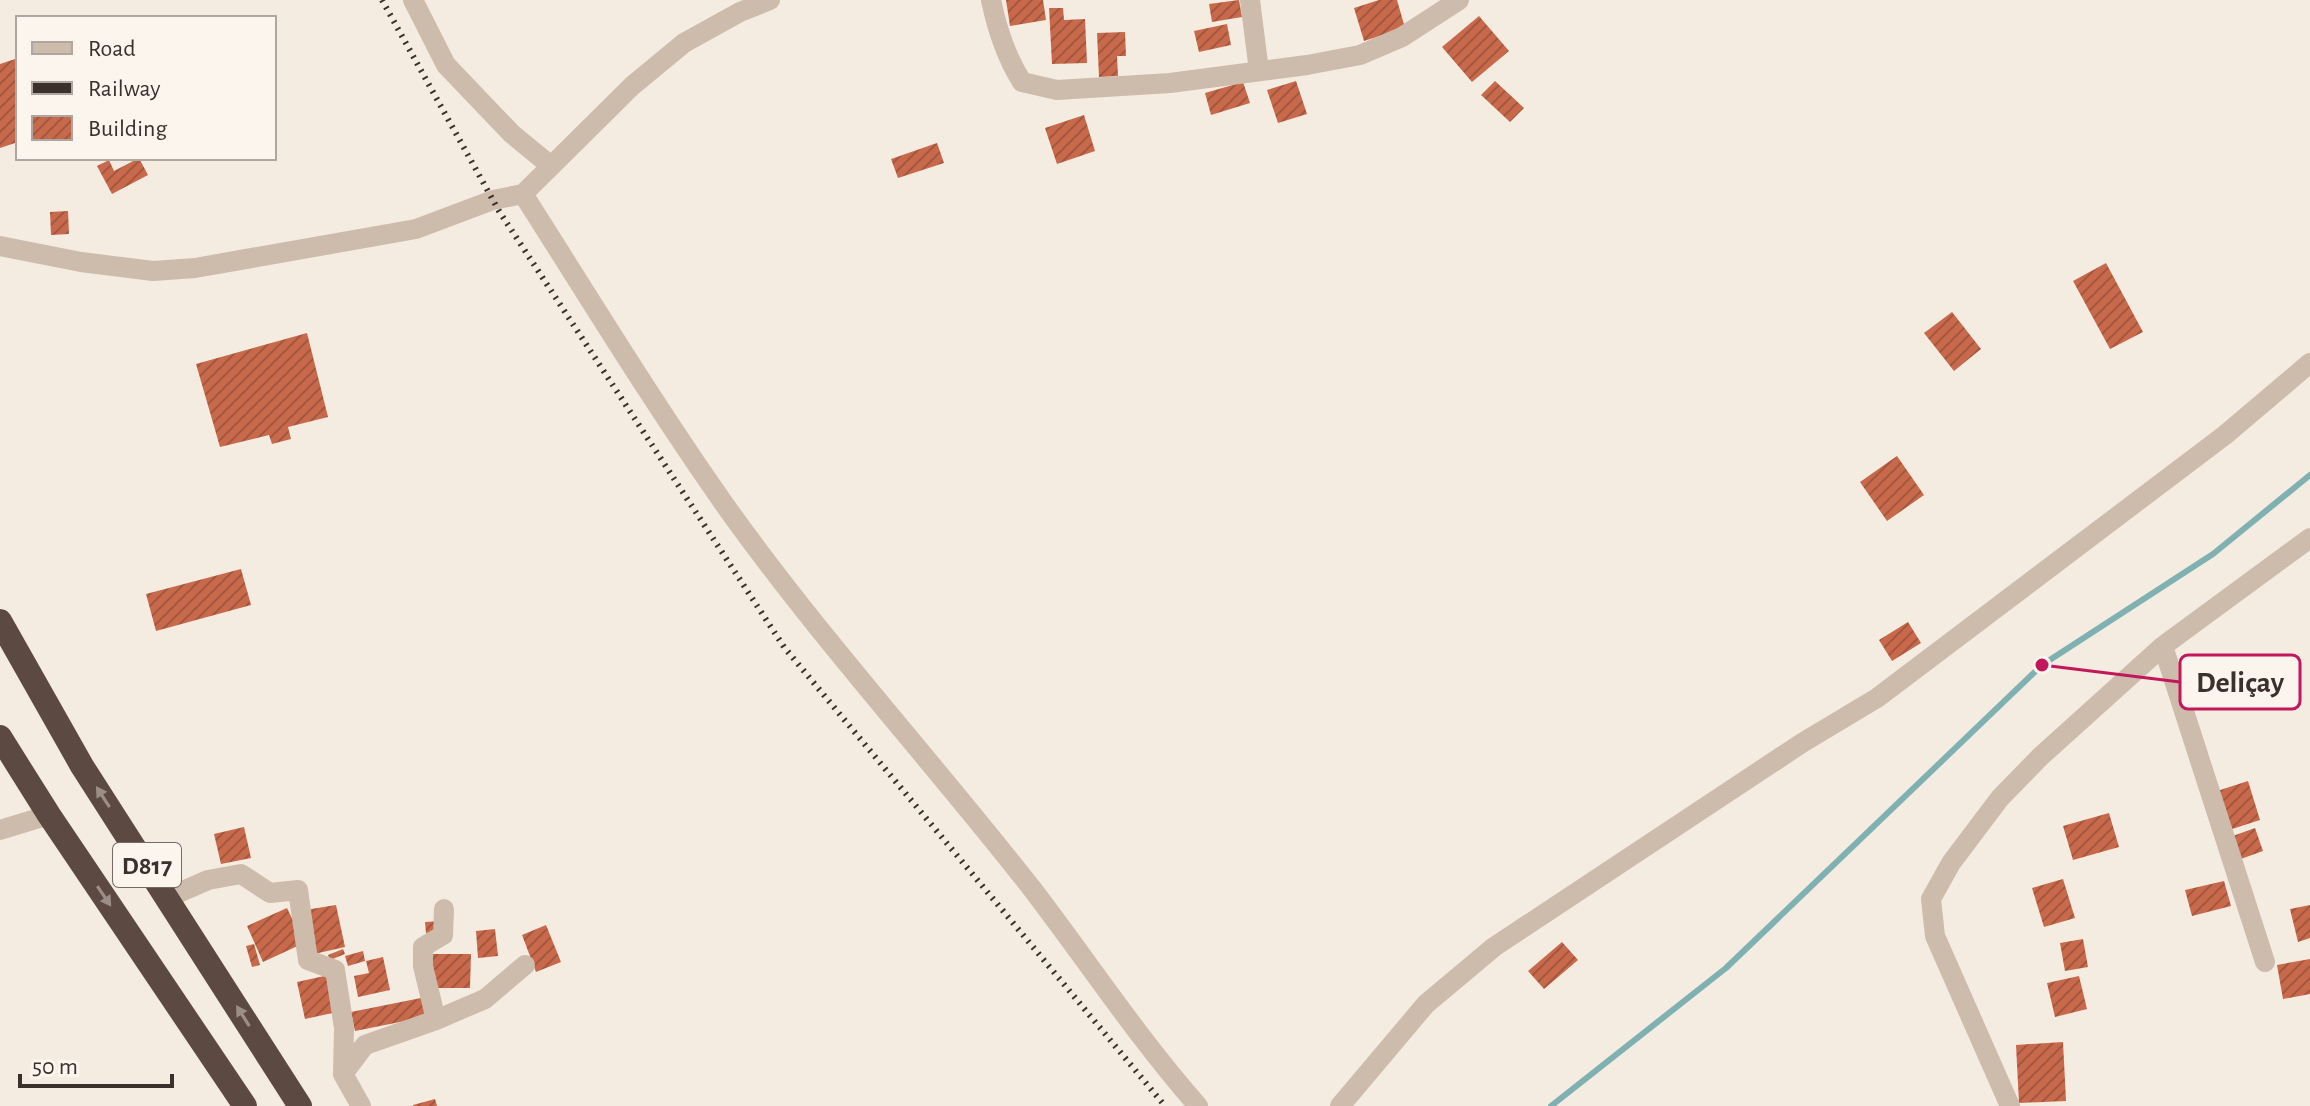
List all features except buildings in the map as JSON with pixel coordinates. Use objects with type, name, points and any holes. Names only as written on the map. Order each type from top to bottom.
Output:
[{"type":"highway","name":"D817","points":[[0,621],[82,766],[169,897],[300,1106]]},
{"type":"highway","name":"D817","points":[[0,737],[245,1106]]},
{"type":"street","points":[[413,0],[446,65],[512,134],[551,166]]},
{"type":"street","points":[[0,246],[81,262],[153,271],[195,268],[416,229],[493,200],[523,194],[632,86],[684,43],[740,12],[770,0]]},
{"type":"street","points":[[991,0],[998,31],[1022,82],[1057,90],[1170,83],[1360,55],[1402,37],[1459,0]]},
{"type":"street","points":[[1250,0],[1259,71]]},
{"type":"street","points":[[523,194],[662,412],[728,509],[851,667],[1033,891],[1115,1004],[1198,1106]]},
{"type":"street","points":[[1340,1106],[1426,1004],[1494,947],[1802,743],[1877,698],[2225,435],[2310,363]]},
{"type":"street","points":[[2010,1106],[1935,936],[1931,899],[1951,863],[2000,798],[2040,757],[2163,646],[2310,538]]},
{"type":"street","points":[[2163,646],[2265,962]]},
{"type":"street","points":[[0,830],[49,815]]},
{"type":"street","points":[[169,897],[208,880],[241,874],[270,893],[298,890],[308,960],[335,970],[344,1028],[343,1074],[361,1106]]},
{"type":"street","points":[[436,1020],[423,966],[423,947],[443,935],[444,909]]},
{"type":"street","points":[[343,1074],[365,1045],[485,999],[525,965]]},
{"type":"waterway","points":[[1551,1106],[1726,968],[2042,665],[2213,554],[2310,475]]},
{"type":"railway","points":[[382,0],[499,211],[784,647],[1165,1106]]},
{"type":"place","name":"Deliçay","points":[[2042,665]]}]
